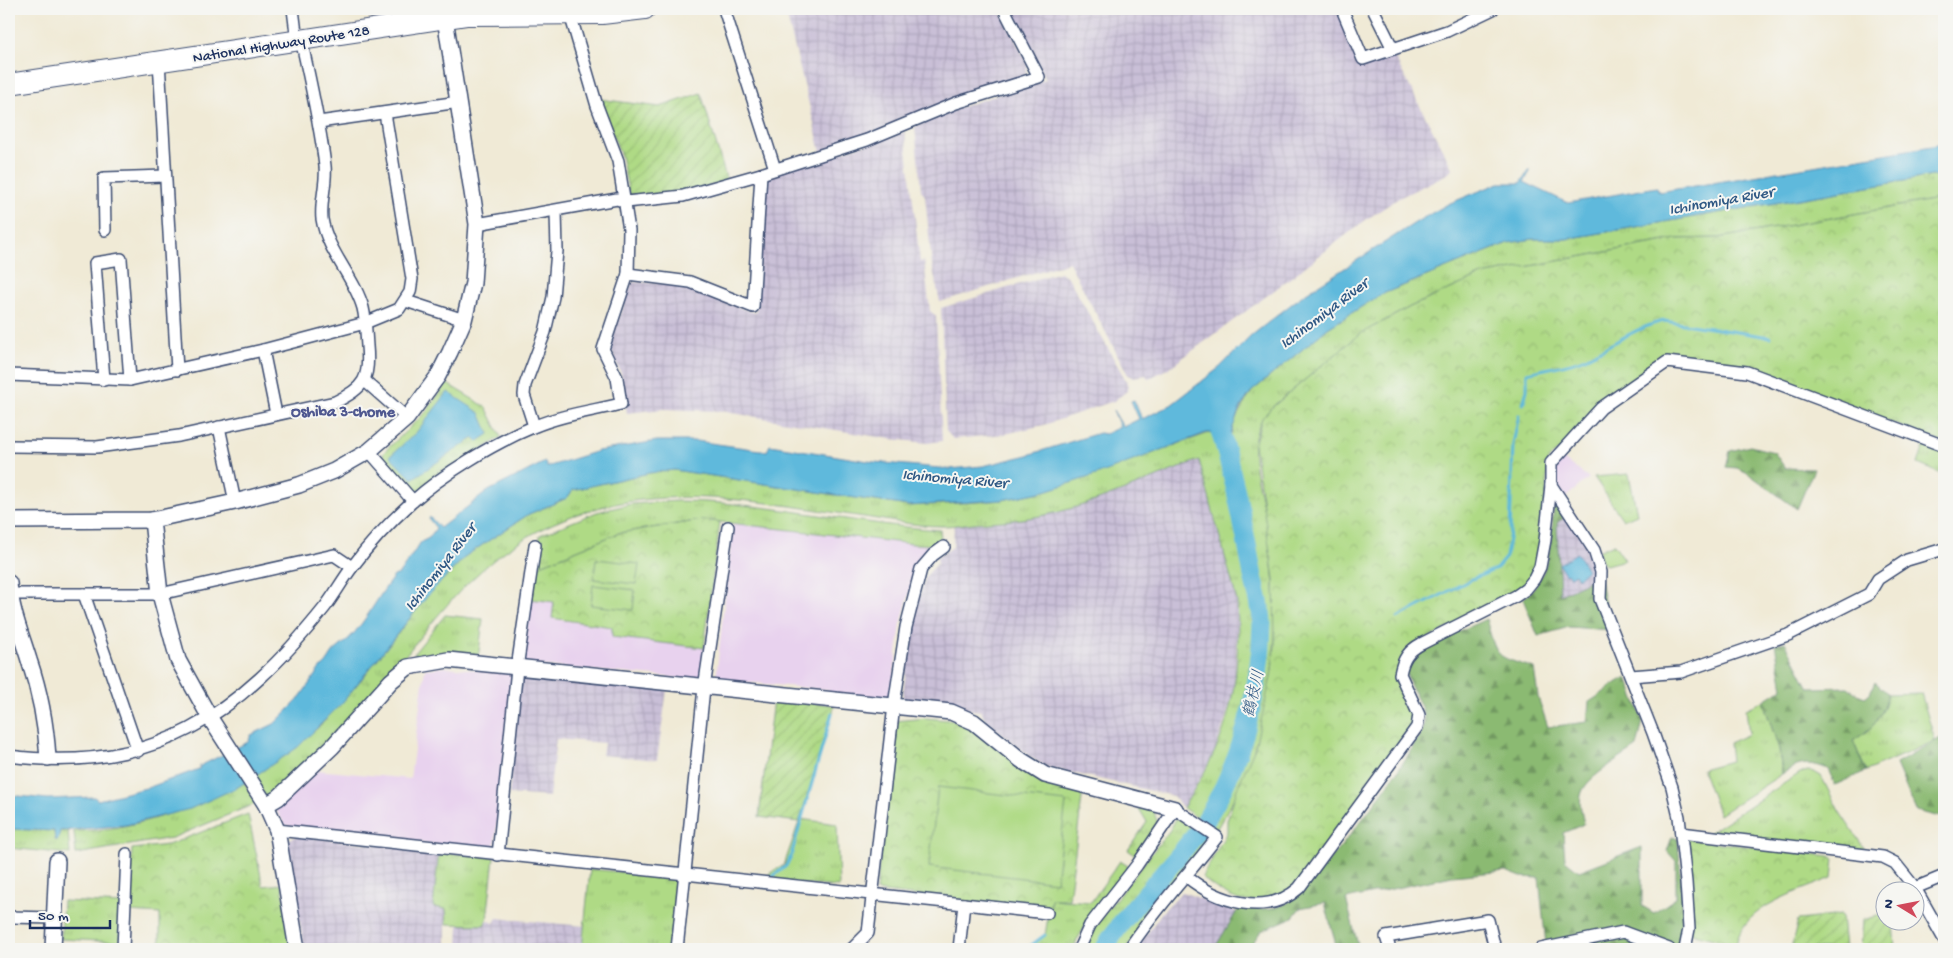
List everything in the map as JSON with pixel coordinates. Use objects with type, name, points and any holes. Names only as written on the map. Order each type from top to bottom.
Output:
[{"type":"highway","name":"National Highway Route 128","points":[[9,84],[445,18],[466,12],[570,14],[645,9]]},
{"type":"street","points":[[9,446],[97,447],[179,436],[335,402],[351,394],[365,380],[369,365],[363,307],[327,236],[322,220],[321,200],[325,169],[319,122],[301,39],[296,34],[293,9]]},
{"type":"street","points":[[724,9],[775,169]]},
{"type":"street","points":[[478,224],[617,199],[626,202],[683,196],[761,174],[867,140],[956,103],[1039,77],[1004,9]]},
{"type":"street","points":[[1342,9],[1363,59],[1460,26],[1493,9]]},
{"type":"street","points":[[1373,9],[1393,49]]},
{"type":"street","points":[[9,756],[48,758],[102,757],[138,751],[181,734],[214,725],[284,655],[326,605],[352,567],[380,533],[413,501],[491,447],[534,426],[621,404],[617,378],[603,349],[628,274],[629,238],[626,202],[618,161],[597,106],[570,14]]},
{"type":"street","points":[[9,521],[152,520],[235,502],[300,485],[334,471],[369,451],[406,418],[438,376],[464,320],[473,283],[478,224],[445,18]]},
{"type":"street","points":[[159,61],[177,370]]},
{"type":"street","points":[[319,122],[459,102]]},
{"type":"street","points":[[9,375],[50,375],[104,380],[130,380],[263,350],[365,323],[399,309],[406,301],[412,279],[385,113]]},
{"type":"street","points":[[628,274],[690,282],[753,307],[761,174]]},
{"type":"street","points":[[104,230],[104,178],[165,176]]},
{"type":"street","points":[[534,426],[524,396],[525,386],[545,332],[553,297],[557,251],[556,211]]},
{"type":"street","points":[[104,380],[95,263],[121,259],[130,380]]},
{"type":"street","points":[[406,301],[464,320]]},
{"type":"street","points":[[263,350],[276,414]]},
{"type":"street","points":[[1187,877],[1217,896],[1245,904],[1274,901],[1291,896],[1299,888],[1417,727],[1420,715],[1400,674],[1406,656],[1421,644],[1516,596],[1526,589],[1540,567],[1551,485],[1551,463],[1601,408],[1667,362],[1747,372],[1944,446]]},
{"type":"street","points":[[365,380],[406,418]]},
{"type":"street","points":[[219,427],[235,502]]},
{"type":"street","points":[[369,451],[413,501]]},
{"type":"street","points":[[1551,485],[1594,550],[1601,572],[1600,598],[1672,787],[1681,834],[1689,929],[1685,949]]},
{"type":"street","points":[[152,520],[160,594],[178,660],[214,725],[266,805],[278,830],[297,949]]},
{"type":"street","points":[[677,949],[704,688],[728,527]]},
{"type":"street","points":[[498,855],[517,668],[534,545]]},
{"type":"street","points":[[852,949],[868,933],[894,705],[906,626],[921,570],[933,555],[944,547]]},
{"type":"street","points":[[1631,676],[1681,672],[1788,635],[1869,594],[1878,579],[1907,560],[1944,549]]},
{"type":"street","points":[[48,758],[46,729],[9,588],[84,594],[160,594],[334,555],[352,567]]},
{"type":"street","points":[[84,594],[138,751]]},
{"type":"street","points":[[266,805],[278,798],[332,747],[391,680],[408,668],[448,660],[704,688],[951,712],[974,722],[1021,760],[1045,775],[1177,811],[1218,837],[1187,877],[1146,922],[1129,949]]},
{"type":"street","points":[[1079,949],[1090,925],[1177,811]]},
{"type":"street","points":[[278,830],[873,895],[1047,912]]},
{"type":"street","points":[[1681,834],[1883,857],[1895,863],[1909,880]]},
{"type":"street","points":[[123,949],[127,854]]},
{"type":"street","points":[[53,949],[58,861]]},
{"type":"street","points":[[1926,883],[1944,876]]},
{"type":"street","points":[[959,949],[964,904]]},
{"type":"street","points":[[1926,907],[1944,939]]},
{"type":"street","points":[[9,917],[54,918]]},
{"type":"street","points":[[1390,949],[1386,938],[1488,920],[1495,949]]},
{"type":"street","points":[[1541,949],[1623,932],[1669,949]]},
{"type":"shaded area","points":[[785,9],[999,9],[1028,65],[1024,77],[821,152]]},
{"type":"shaded area","points":[[1011,9],[1339,9],[1359,63],[1391,54],[1395,58],[1452,168],[1449,173],[1399,198],[1367,219],[1169,368],[1148,379],[1146,375],[1133,377],[1128,375],[1069,262],[940,302],[932,265],[925,196],[921,190],[915,127],[955,109],[1046,79]]},
{"type":"shaded area","points":[[905,132],[920,262],[924,261],[930,311],[936,316],[942,441],[927,443],[891,439],[721,411],[663,409],[627,413],[621,373],[609,346],[632,282],[685,284],[734,306],[756,313],[766,175]]},
{"type":"shaded area","points":[[1060,272],[1068,277],[1129,386],[1127,391],[1114,401],[1044,425],[1005,434],[953,439],[946,431],[941,308]]},
{"type":"shaded area","points":[[1560,457],[1589,478],[1565,498],[1555,479],[1556,462]]},
{"type":"shaded area","points":[[1199,460],[1237,601],[1238,620],[1234,692],[1214,754],[1183,808],[1173,796],[1047,767],[1032,758],[986,720],[981,711],[904,702],[902,699],[915,611],[926,576],[938,563],[937,558],[953,547],[954,524],[1024,519],[1084,505]]},
{"type":"shaded area","points":[[1568,515],[1592,553],[1599,576],[1560,596],[1557,523]]},
{"type":"shaded area","points":[[733,523],[931,545],[926,559],[913,579],[901,623],[891,697],[886,701],[827,695],[828,690],[716,679]]},
{"type":"shaded area","points":[[530,599],[554,602],[552,619],[613,627],[612,637],[704,648],[701,680],[522,664]]},
{"type":"shaded area","points":[[445,667],[513,673],[494,851],[301,829],[285,825],[276,810],[317,770],[410,779],[425,669]]},
{"type":"shaded area","points":[[520,675],[667,690],[657,760],[602,755],[604,743],[556,739],[549,797],[509,794]]},
{"type":"shaded area","points":[[297,836],[439,852],[433,907],[446,909],[446,949],[304,949],[287,840]]},
{"type":"shaded area","points":[[1182,892],[1237,912],[1214,949],[1137,949],[1162,912]]},
{"type":"shaded area","points":[[497,918],[584,926],[582,949],[458,949],[459,925],[484,925],[487,920],[494,923]]},
{"type":"green space","points":[[701,93],[727,181],[682,194],[630,198],[621,156],[599,99],[660,107]]},
{"type":"green space","points":[[1944,174],[1944,198],[1719,238],[1676,239],[1482,275],[1410,307],[1360,334],[1271,408],[1257,429],[1254,453],[1268,532],[1274,582],[1275,631],[1272,672],[1263,719],[1239,788],[1216,830],[1206,824],[1232,776],[1240,756],[1253,714],[1262,668],[1264,624],[1262,603],[1230,449],[1234,421],[1251,392],[1328,328],[1380,295],[1508,243],[1533,239],[1566,239]]},
{"type":"green space","points":[[1944,198],[1944,443],[1750,369],[1667,358],[1548,459],[1544,532],[1538,566],[1524,588],[1410,648],[1396,673],[1397,684],[1414,713],[1414,726],[1297,886],[1272,898],[1244,901],[1222,892],[1202,877],[1227,832],[1227,820],[1237,789],[1255,747],[1271,677],[1275,646],[1274,579],[1254,445],[1262,418],[1271,408],[1360,334],[1410,307],[1482,275],[1676,239],[1719,238]]},
{"type":"green space","points":[[446,383],[486,407],[501,437],[418,492],[412,491],[382,457],[384,452],[427,411]]},
{"type":"green space","points":[[1212,432],[1217,434],[1222,445],[1259,621],[1258,649],[1247,714],[1237,746],[1202,821],[1183,808],[1210,762],[1227,718],[1235,680],[1238,620],[1237,601],[1199,460],[1112,495],[1068,510],[1022,519],[951,526],[911,524],[776,504],[694,498],[653,499],[613,504],[573,516],[534,533],[507,550],[482,570],[438,616],[347,727],[266,798],[253,776],[288,754],[321,725],[361,680],[430,593],[467,555],[529,514],[567,498],[573,490],[649,473],[674,470],[908,506],[1002,500],[1045,491]]},
{"type":"green space","points":[[1925,443],[1944,450],[1944,475],[1918,464]]},
{"type":"green space","points":[[1750,446],[1774,452],[1785,468],[1814,469],[1797,509],[1746,472],[1737,468],[1726,467],[1730,451]]},
{"type":"green space","points":[[1629,474],[1637,514],[1623,520],[1594,477]]},
{"type":"green space","points":[[1560,500],[1568,515],[1557,523],[1560,595],[1599,576],[1610,630],[1569,627],[1538,636],[1523,599],[1533,589],[1545,567],[1551,542],[1554,502]]},
{"type":"green space","points":[[678,501],[744,505],[940,530],[941,537],[931,545],[913,544],[703,520],[619,533],[536,567],[540,535],[597,512],[631,504]]},
{"type":"green space","points":[[703,520],[720,522],[704,648],[612,637],[612,627],[552,618],[554,602],[530,599],[536,567],[619,533]]},
{"type":"green space","points":[[1614,544],[1625,560],[1606,565],[1603,563],[1598,551]]},
{"type":"green space","points":[[596,559],[639,564],[636,584],[594,579]]},
{"type":"green space","points":[[593,585],[635,590],[633,610],[591,605]]},
{"type":"green space","points":[[445,615],[483,619],[478,660],[414,658],[415,652]]},
{"type":"green space","points":[[1486,619],[1493,642],[1500,654],[1511,661],[1534,668],[1538,697],[1548,727],[1587,722],[1589,702],[1627,677],[1643,721],[1637,747],[1598,774],[1585,786],[1580,800],[1584,824],[1563,833],[1565,860],[1579,871],[1642,847],[1642,906],[1654,913],[1676,898],[1676,861],[1667,851],[1672,837],[1678,839],[1685,931],[1680,949],[1623,930],[1546,945],[1539,878],[1521,877],[1506,871],[1452,876],[1346,899],[1359,949],[1337,949],[1325,903],[1300,908],[1293,917],[1261,931],[1254,941],[1259,949],[1214,949],[1239,908],[1270,908],[1287,903],[1319,872],[1341,846],[1364,818],[1404,761],[1418,739],[1424,723],[1424,716],[1407,677],[1406,670],[1408,664],[1414,657],[1433,644]]},
{"type":"green space","points":[[1785,642],[1809,688],[1848,687],[1865,697],[1870,693],[1875,682],[1888,694],[1883,710],[1876,722],[1853,741],[1866,771],[1835,785],[1828,769],[1815,765],[1799,765],[1782,774],[1779,749],[1763,701],[1783,688],[1775,644]]},
{"type":"green space","points":[[1921,693],[1935,741],[1866,771],[1853,741],[1876,722],[1883,710],[1888,694]]},
{"type":"green space","points":[[773,699],[835,705],[799,822],[759,817]]},
{"type":"green space","points":[[1763,701],[1779,749],[1782,774],[1719,815],[1702,769],[1731,761],[1729,743],[1749,734],[1746,709]]},
{"type":"green space","points":[[926,718],[960,721],[1083,790],[1069,899],[1051,899],[1049,911],[876,891],[895,721]]},
{"type":"green space","points":[[1944,736],[1944,818],[1916,811],[1896,764]]},
{"type":"green space","points":[[1808,771],[1821,776],[1839,811],[1866,851],[1707,834],[1800,773]]},
{"type":"green space","points":[[244,782],[257,803],[172,838],[76,854],[74,831],[119,827],[162,816],[203,801]]},
{"type":"green space","points":[[938,787],[1066,802],[1056,882],[929,867]]},
{"type":"green space","points":[[1083,790],[1152,806],[1159,827],[1135,855],[1128,850],[1147,822],[1138,807],[1082,795]]},
{"type":"green space","points":[[248,814],[263,886],[282,884],[291,949],[160,946],[160,914],[129,912],[132,849],[168,845]]},
{"type":"green space","points":[[1177,817],[1196,830],[1135,899],[1101,949],[1083,949],[1094,927],[1170,830]]},
{"type":"green space","points":[[800,819],[837,824],[839,887],[764,881],[770,873],[784,865]]},
{"type":"green space","points":[[9,829],[54,831],[55,840],[58,840],[60,831],[68,831],[70,854],[9,848]]},
{"type":"green space","points":[[1200,832],[1210,839],[1126,949],[1108,949],[1138,903],[1186,854]]},
{"type":"green space","points":[[1687,839],[1830,856],[1834,859],[1832,878],[1789,895],[1761,910],[1749,920],[1741,931],[1736,945],[1691,933]]},
{"type":"green space","points":[[439,852],[494,857],[487,920],[484,925],[447,924],[446,909],[433,907]]},
{"type":"green space","points":[[1120,861],[1128,866],[1126,873],[1090,919],[1073,949],[1026,949],[1045,935],[1051,899],[1091,902]]},
{"type":"green space","points":[[590,869],[680,878],[673,949],[582,949]]},
{"type":"green space","points":[[63,901],[122,904],[120,942],[61,939]]},
{"type":"green space","points":[[1842,915],[1845,949],[1791,949],[1798,920]]},
{"type":"green space","points":[[1876,916],[1876,930],[1894,930],[1895,949],[1861,949],[1863,920]]},
{"type":"green space","points":[[1613,936],[1637,941],[1659,949],[1560,949]]},
{"type":"water","name":"Ichinomiya River","points":[[1944,144],[1944,174],[1566,239],[1533,239],[1508,243],[1380,295],[1328,328],[1251,392],[1239,410],[1231,433],[1206,433],[1096,475],[1045,491],[1002,500],[908,506],[674,470],[649,473],[573,490],[567,498],[529,514],[467,555],[430,593],[342,703],[298,747],[238,787],[190,809],[126,825],[60,831],[58,840],[55,840],[54,831],[9,829],[9,795],[48,799],[94,797],[98,800],[150,787],[199,769],[200,766],[248,742],[251,735],[274,724],[298,700],[335,650],[354,633],[394,576],[399,574],[421,542],[429,538],[436,528],[429,519],[430,517],[440,528],[488,491],[545,462],[547,467],[598,451],[657,441],[696,441],[767,451],[770,445],[874,462],[950,469],[983,466],[1028,455],[1099,433],[1105,434],[1120,427],[1113,410],[1123,427],[1139,419],[1131,401],[1134,400],[1142,419],[1171,405],[1219,368],[1251,336],[1303,295],[1418,221],[1448,204],[1499,183],[1521,183],[1529,170],[1531,170],[1524,182],[1568,203],[1657,187],[1659,192]]},
{"type":"water","points":[[448,392],[480,413],[489,434],[477,442],[474,438],[412,479],[390,456],[415,434]]},
{"type":"water","points":[[1577,553],[1587,570],[1578,578],[1575,574],[1570,577],[1567,573],[1565,574],[1559,564]]},
{"type":"waterway","points":[[1523,404],[1527,390],[1527,373],[1580,360],[1644,327],[1664,321],[1770,337]]},
{"type":"waterway","name":"鶴枝川","points":[[1104,949],[1127,915],[1180,854],[1205,821],[1229,776],[1239,751],[1253,701],[1261,649],[1261,610],[1235,489],[1213,409]]},
{"type":"waterway","points":[[1397,618],[1472,579],[1496,569],[1506,557],[1510,532],[1513,444],[1519,415]]},
{"type":"waterway","points":[[771,878],[786,866],[791,856],[832,713]]},
{"type":"waterway","points":[[1026,949],[1045,935]]},
{"type":"district","name":"Oshiba 3-chome","points":[[343,410]]}]
